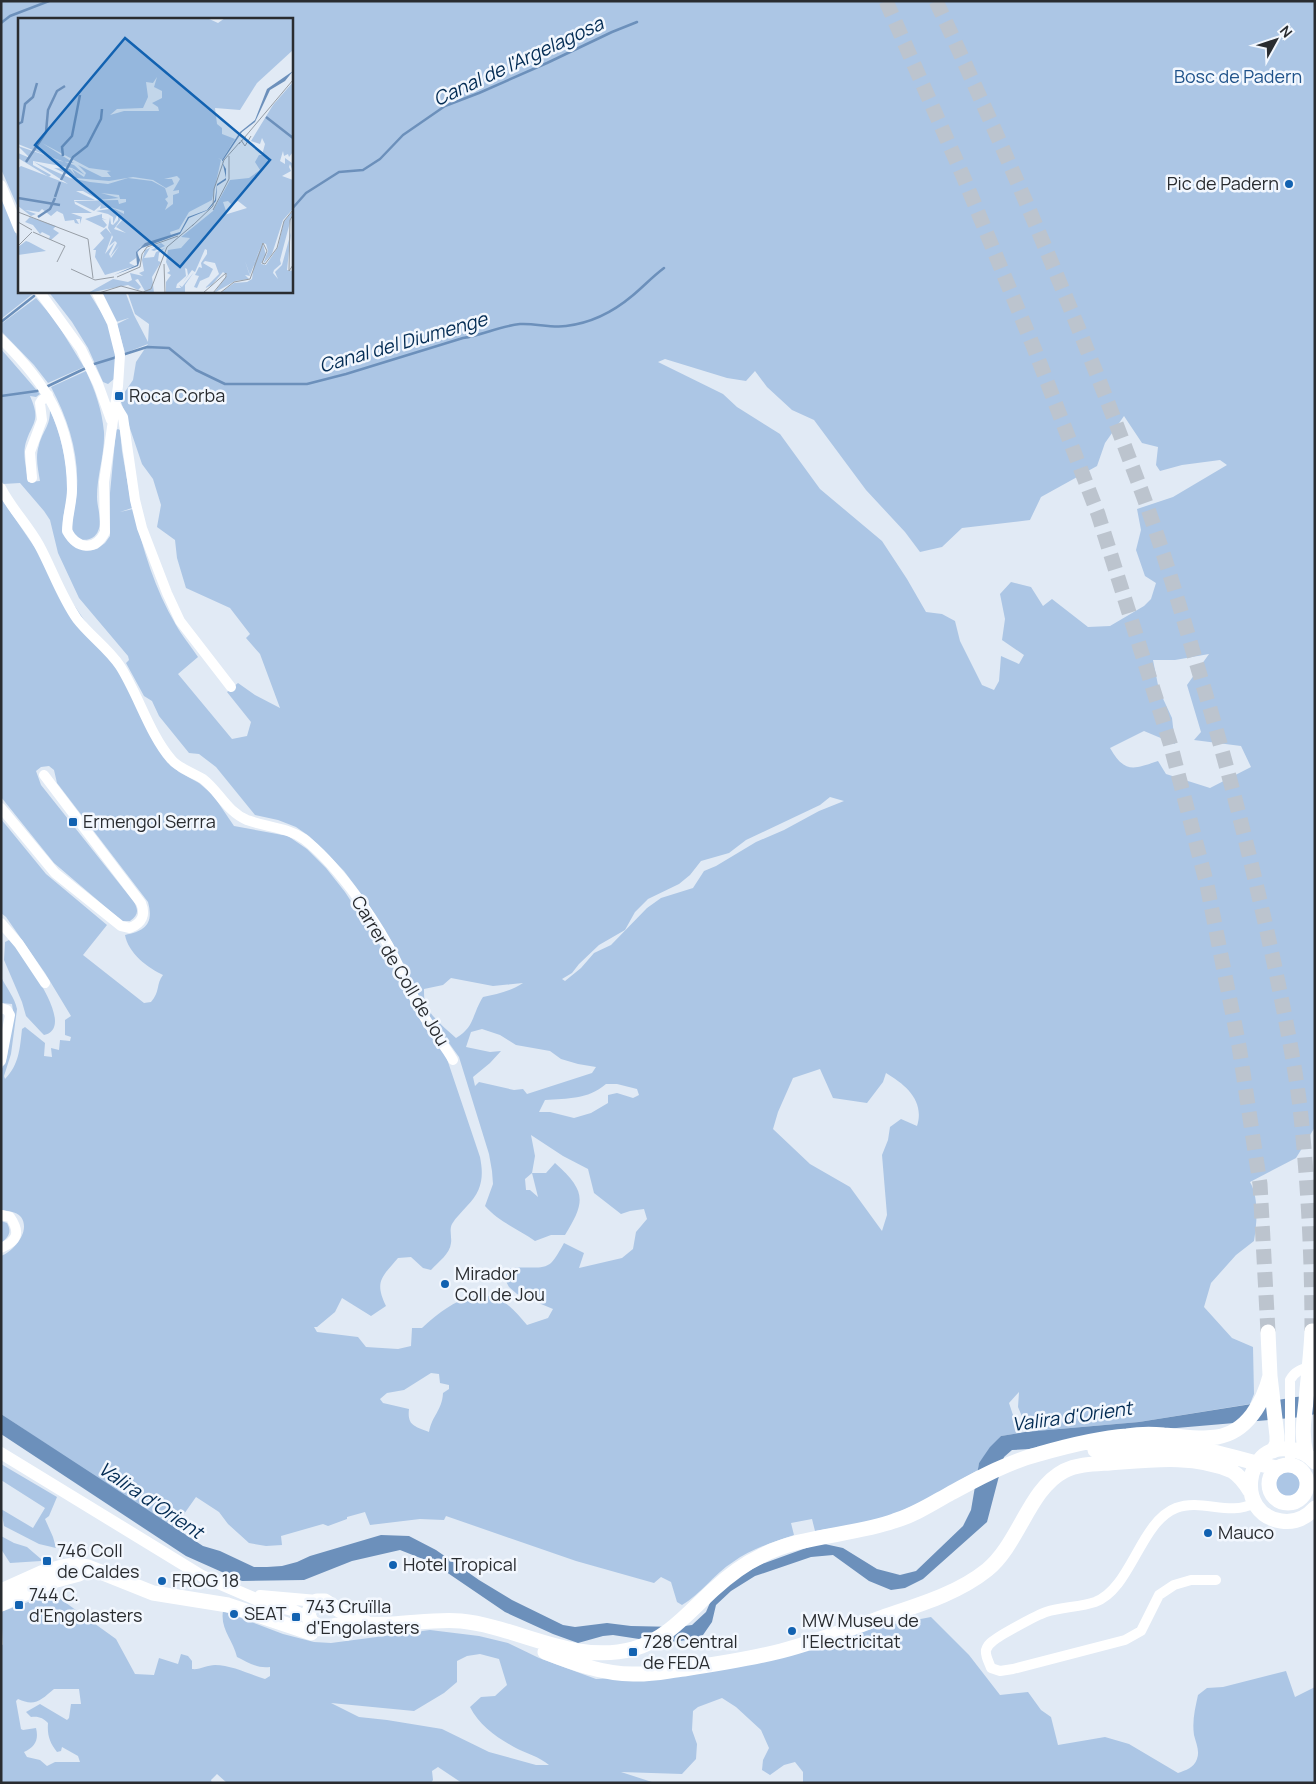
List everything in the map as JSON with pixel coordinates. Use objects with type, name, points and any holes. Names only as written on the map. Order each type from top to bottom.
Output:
[{"type":"highway","points":[[1312,1331],[1306,1406],[1302,1426],[1302,1438],[1312,1455]]},
{"type":"highway","points":[[1252,1497],[1250,1481],[1252,1471],[1257,1462],[1269,1453],[1277,1443],[1270,1376],[1268,1332]]},
{"type":"highway","points":[[1,1604],[54,1581],[79,1574],[92,1574],[120,1581],[153,1593],[228,1605],[272,1621],[310,1625],[374,1625],[460,1621],[498,1629],[560,1648],[612,1653],[633,1649],[648,1643],[676,1625],[733,1573],[761,1555],[793,1543],[841,1535],[897,1521],[918,1512],[974,1481],[1022,1459],[1107,1438],[1144,1435],[1202,1438],[1229,1434],[1250,1418],[1266,1394],[1270,1376]]},
{"type":"highway","points":[[1202,1438],[1252,1454],[1269,1453],[1284,1448],[1312,1455]]},
{"type":"highway","points":[[1022,1459],[1149,1446],[1180,1447],[1207,1451],[1243,1460],[1299,1468],[1310,1475],[1307,1485],[1309,1494],[1295,1502],[1288,1503],[1282,1502],[1271,1493],[1270,1476],[1283,1467]]},
{"type":"highway","points":[[949,1593],[990,1558],[1030,1495],[1053,1470],[1073,1459],[1097,1450]]},
{"type":"highway","points":[[498,1629],[525,1644],[583,1666],[632,1674],[650,1674],[734,1662],[782,1650],[860,1626],[949,1593],[984,1572],[1004,1552],[1042,1491],[1053,1479],[1070,1468],[1083,1465],[1163,1460],[1198,1462],[1234,1472],[1240,1477],[1252,1497],[1268,1516],[1286,1522],[1304,1517],[1315,1508]]},
{"type":"highway","points":[[1243,1460],[1259,1471],[1269,1482]]},
{"type":"highway","points":[[1,1591],[41,1573],[74,1565],[101,1571],[120,1581]]},
{"type":"highway","points":[[374,1625],[360,1621],[333,1607],[327,1601],[317,1601],[309,1608],[310,1625],[314,1634],[334,1635],[368,1630],[391,1624]]},
{"type":"highway","points":[[310,1625],[334,1619],[333,1607]]},
{"type":"main road","points":[[1,1453],[202,1576],[265,1603],[292,1610],[310,1625]]},
{"type":"main road","points":[[252,1596],[317,1601]]},
{"type":"street","points":[[1,185],[18,227]]},
{"type":"street","points":[[40,292],[72,335],[90,366],[112,424]]},
{"type":"street","points":[[1,338],[22,359],[54,405],[66,440],[71,470],[72,492],[68,531],[76,544],[83,546],[91,545],[102,538],[105,532],[104,482],[118,386],[120,355],[112,323],[96,292]]},
{"type":"street","points":[[98,384],[107,387],[118,386]]},
{"type":"street","points":[[32,478],[30,452],[42,420],[40,403],[45,391]]},
{"type":"street","points":[[115,404],[123,417],[132,481],[142,528],[168,593],[180,621],[231,688]]},
{"type":"street","name":"Carrer de Coll de Jou","points":[[1,488],[38,544],[70,607],[86,630],[107,649],[125,674],[157,736],[172,760],[181,768],[204,780],[230,809],[239,816],[246,820],[295,834],[328,862],[352,890],[382,936],[424,1016],[445,1045],[453,1060]]},
{"type":"street","points":[[1,808],[62,879],[121,926],[130,928],[140,923],[144,915],[141,903],[44,775]]},
{"type":"street","points":[[1,923],[20,944],[44,983]]},
{"type":"street","points":[[1,1008],[7,1010],[10,1015],[1,1061]]},
{"type":"street","points":[[1,1215],[10,1218],[15,1224],[16,1233],[12,1243],[1,1248]]},
{"type":"street","points":[[1283,1467],[1289,1424],[1290,1380],[1293,1374],[1300,1370],[1315,1366]]},
{"type":"street","points":[[1216,1580],[1191,1580],[1174,1585],[1159,1596],[1141,1631],[1125,1640],[1013,1670],[1000,1671],[991,1668],[986,1656],[986,1648],[993,1640],[1046,1612],[1096,1602],[1108,1594],[1118,1584],[1157,1522],[1171,1511],[1187,1505],[1200,1504],[1236,1509],[1245,1508],[1252,1497]]},
{"type":"green space","name":"Bosc de Padern","points":[[1,1],[1315,1],[1315,1127],[1296,1158],[1250,1182],[1256,1203],[1254,1241],[1236,1255],[1211,1283],[1204,1307],[1232,1338],[1253,1347],[1254,1394],[1250,1404],[1139,1422],[1025,1432],[1023,1419],[1018,1407],[1019,1392],[1009,1403],[1019,1433],[1001,1436],[979,1463],[978,1470],[925,1500],[902,1511],[873,1521],[815,1531],[812,1519],[791,1523],[794,1535],[762,1546],[740,1557],[682,1605],[677,1602],[671,1582],[661,1577],[654,1583],[576,1561],[446,1516],[444,1520],[420,1519],[370,1525],[365,1512],[347,1517],[347,1519],[328,1526],[323,1524],[281,1536],[282,1545],[266,1546],[249,1543],[228,1524],[219,1512],[196,1497],[184,1514],[180,1514],[173,1526],[127,1498],[1,1414],[1,1256],[11,1250],[20,1240],[24,1222],[19,1215],[1,1210],[1,1071],[7,1057],[13,1011],[12,1004],[1,1003],[1,977],[17,1009],[11,1054],[4,1076],[5,1079],[16,1062],[22,1029],[25,1027],[45,1043],[44,1056],[52,1057],[51,1048],[59,1050],[60,1040],[70,1041],[71,1037],[65,1035],[65,1020],[71,1016],[45,973],[6,917],[1,913],[1,819],[46,874],[107,925],[83,955],[144,1003],[151,1002],[154,998],[163,975],[134,954],[125,935],[143,929],[149,921],[150,910],[148,902],[57,783],[54,770],[49,766],[41,767],[36,771],[41,785],[134,902],[137,913],[130,921],[122,921],[54,863],[1,797],[1,498],[119,671],[167,761],[179,772],[199,783],[213,795],[234,826],[288,836],[307,849],[326,868],[345,892],[387,956],[427,1030],[446,1056],[480,1157],[482,1177],[479,1189],[452,1224],[450,1247],[443,1258],[431,1270],[423,1268],[411,1257],[398,1258],[384,1275],[380,1285],[382,1298],[386,1306],[371,1316],[342,1298],[335,1312],[317,1327],[314,1327],[317,1332],[358,1337],[366,1347],[398,1349],[411,1346],[412,1328],[422,1328],[438,1314],[457,1302],[477,1296],[488,1296],[502,1301],[514,1310],[527,1325],[548,1318],[553,1309],[517,1294],[509,1287],[501,1272],[513,1268],[546,1266],[555,1259],[564,1243],[584,1253],[579,1268],[622,1258],[633,1249],[636,1232],[647,1219],[644,1209],[621,1214],[594,1193],[588,1169],[563,1156],[531,1135],[535,1156],[532,1173],[546,1173],[555,1163],[573,1181],[577,1189],[580,1197],[579,1205],[572,1223],[565,1235],[551,1235],[535,1241],[490,1212],[485,1206],[493,1184],[489,1154],[459,1057],[423,1007],[393,944],[365,899],[344,871],[309,836],[296,827],[278,820],[255,815],[216,767],[199,754],[189,753],[159,716],[152,701],[144,696],[126,663],[129,660],[128,656],[79,598],[58,553],[50,520],[44,511],[20,483],[3,484],[1,479],[1,349],[40,394],[36,397],[30,396],[35,417],[25,446],[28,482],[40,481],[37,454],[48,425],[50,410],[57,429],[65,459],[68,489],[63,529],[71,543],[78,548],[92,550],[105,543],[110,536],[110,493],[116,430],[118,429],[120,430],[132,508],[120,512],[133,509],[145,554],[162,598],[178,629],[198,657],[178,674],[232,739],[247,736],[251,722],[227,692],[238,683],[255,695],[280,708],[260,654],[246,638],[250,634],[230,608],[186,588],[177,558],[175,540],[157,527],[161,505],[153,479],[142,464],[120,399],[133,380],[136,362],[148,344],[125,353],[117,324],[129,318],[116,322],[100,292],[125,292],[134,315],[148,342],[149,324],[135,314],[127,292],[292,292],[292,18],[18,18],[18,208],[1,169]],"holes":[[[665,359],[727,378],[746,381],[755,371],[767,387],[792,410],[814,420],[866,490],[905,532],[920,552],[942,547],[962,528],[1030,520],[1041,497],[1097,466],[1105,443],[1124,416],[1142,443],[1158,447],[1156,465],[1160,471],[1182,465],[1220,460],[1227,465],[1173,497],[1137,509],[1141,530],[1136,550],[1145,576],[1156,583],[1151,599],[1144,606],[1110,626],[1088,627],[1052,599],[1043,606],[1031,587],[1011,582],[1000,594],[1005,619],[1002,640],[1024,655],[1019,664],[1001,656],[999,681],[994,690],[982,685],[960,641],[955,621],[942,614],[926,612],[882,541],[820,489],[780,434],[737,407],[723,394],[658,362]],[[1209,654],[1187,685],[1201,732],[1194,740],[1241,746],[1251,767],[1210,788],[1166,774],[1158,761],[1136,767],[1125,766],[1110,748],[1144,731],[1175,744],[1172,718],[1159,690],[1153,660],[1175,660]],[[830,797],[844,801],[756,842],[704,871],[693,888],[661,898],[647,908],[611,945],[594,953],[581,968],[565,981],[562,979],[572,973],[599,945],[625,930],[635,912],[648,899],[679,884],[690,875],[701,861],[729,853],[746,840],[820,805]],[[451,978],[493,986],[523,983],[509,990],[483,997],[470,1025],[456,1038],[432,1014],[425,1002],[424,989],[443,985]],[[482,1029],[500,1035],[516,1045],[550,1051],[561,1059],[596,1067],[592,1073],[527,1094],[523,1089],[514,1090],[479,1082],[475,1086],[473,1077],[501,1051],[490,1052],[466,1047],[471,1032]],[[820,1069],[833,1098],[867,1103],[883,1082],[886,1073],[907,1088],[916,1101],[919,1117],[917,1126],[901,1119],[890,1127],[888,1140],[882,1155],[887,1215],[882,1231],[850,1187],[810,1164],[773,1129],[778,1112],[793,1078]],[[606,1084],[617,1084],[637,1089],[639,1095],[633,1098],[617,1093],[608,1095],[608,1103],[591,1113],[574,1118],[550,1112],[539,1112],[545,1100],[584,1096]],[[532,1173],[538,1197],[530,1190],[526,1190],[525,1179]],[[431,1373],[439,1374],[440,1383],[449,1385],[449,1389],[443,1393],[441,1404],[432,1421],[429,1432],[413,1425],[409,1419],[409,1409],[383,1403],[380,1399],[387,1393],[404,1390]]]},
{"type":"green space","points":[[1,198],[14,224],[18,241],[18,292],[34,293],[1,319]]},
{"type":"green space","points":[[49,292],[89,292],[109,325],[116,354],[114,379],[108,384],[103,382],[88,348],[72,322]]},
{"type":"green space","points":[[36,298],[55,320],[84,367],[48,383],[34,365],[1,331],[1,324]]},
{"type":"green space","points":[[86,371],[100,408],[104,440],[97,489],[99,527],[94,537],[83,540],[74,534],[73,530],[77,489],[74,449],[63,411],[51,387]]},
{"type":"green space","points":[[11,939],[35,974],[51,1005],[55,1019],[53,1029],[44,1035],[26,1016],[4,960],[5,942]]},
{"type":"green space","points":[[1,1221],[7,1223],[9,1232],[8,1236],[1,1243]]},
{"type":"green space","points":[[1,1464],[57,1497],[49,1516],[45,1519],[56,1548],[39,1544],[4,1526],[1,1509],[33,1528],[45,1508],[1,1480]]},
{"type":"green space","points":[[1288,1472],[1296,1476],[1300,1484],[1296,1492],[1288,1496],[1280,1492],[1276,1484],[1280,1476]]},
{"type":"green space","points":[[1,1536],[27,1547],[41,1561],[10,1563],[1,1549]]},
{"type":"green space","points":[[47,1595],[55,1595],[116,1639],[135,1674],[154,1675],[159,1658],[178,1664],[181,1654],[188,1656],[192,1661],[192,1669],[221,1665],[265,1679],[270,1676],[270,1667],[257,1666],[237,1657],[223,1623],[223,1611],[283,1634],[314,1642],[331,1643],[430,1630],[479,1636],[508,1643],[539,1658],[596,1679],[668,1675],[858,1631],[931,1617],[969,1655],[1000,1695],[1028,1692],[1041,1710],[1051,1717],[1058,1745],[1105,1737],[1129,1744],[1178,1773],[1192,1767],[1198,1756],[1193,1725],[1198,1695],[1207,1688],[1223,1687],[1286,1671],[1295,1697],[1315,1687],[1315,1783],[803,1783],[803,1772],[795,1762],[784,1765],[770,1775],[762,1770],[763,1760],[769,1748],[761,1730],[736,1707],[722,1698],[698,1707],[693,1711],[692,1730],[697,1744],[696,1759],[682,1774],[621,1772],[655,1783],[462,1783],[438,1767],[432,1771],[433,1780],[431,1783],[227,1783],[217,1774],[211,1780],[212,1783],[1,1783],[1,1644],[3,1645],[1,1612]],"holes":[[[480,1654],[499,1659],[507,1685],[495,1696],[481,1697],[470,1707],[483,1725],[501,1739],[549,1765],[536,1765],[489,1752],[442,1729],[359,1717],[331,1703],[414,1711],[444,1693],[457,1682],[457,1661],[467,1656]],[[54,1689],[79,1689],[81,1704],[71,1704],[67,1720],[40,1704],[26,1712],[31,1717],[41,1718],[48,1723],[48,1732],[52,1746],[57,1752],[61,1751],[62,1747],[78,1756],[80,1762],[55,1762],[47,1766],[40,1760],[27,1757],[24,1752],[35,1743],[37,1732],[36,1728],[21,1729],[16,1701],[18,1699],[29,1702],[38,1701]]]},
{"type":"shaded area","name":"Valira d'Orient","points":[[1315,1395],[1315,1414],[1303,1417],[1130,1432],[1029,1449],[1012,1450],[1004,1457],[987,1522],[923,1579],[905,1588],[891,1590],[869,1581],[833,1555],[811,1557],[755,1576],[731,1591],[716,1605],[712,1622],[703,1635],[694,1639],[665,1643],[613,1635],[578,1643],[505,1612],[433,1563],[400,1550],[352,1561],[304,1580],[242,1581],[186,1556],[1,1434],[1,1414],[203,1546],[220,1551],[254,1567],[282,1566],[381,1535],[409,1536],[436,1550],[512,1600],[563,1625],[575,1627],[607,1623],[631,1626],[677,1627],[692,1625],[706,1612],[712,1598],[731,1581],[759,1565],[820,1543],[843,1548],[877,1569],[900,1575],[916,1571],[963,1526],[971,1510],[979,1463],[990,1447],[1001,1436],[1025,1432],[1139,1422]]},
{"type":"waterway","points":[[1,23],[10,16],[49,1]]},
{"type":"waterway","name":"Canal de l'Argelagosa","points":[[292,209],[306,193],[339,172],[363,170],[380,159],[403,135],[445,106],[479,93],[637,22]]},
{"type":"waterway","name":"Canal del Diumenge","points":[[122,355],[147,347],[169,348],[196,370],[225,384],[307,384],[505,327],[520,324],[575,325],[601,316],[617,307],[664,268]]},
{"type":"waterway","name":"Canal de l'Argelagosa","points":[[1,322],[34,296]]},
{"type":"waterway","name":"Canal del Diumenge","points":[[91,365],[117,357]]},
{"type":"waterway","name":"Canal del Diumenge","points":[[46,387],[86,368]]},
{"type":"waterway","name":"Canal del Diumenge","points":[[1,396],[41,389]]},
{"type":"tunnel","points":[[886,1],[963,176],[1034,348],[1098,514],[1170,743],[1207,885],[1239,1046],[1260,1184],[1268,1332]]},
{"type":"tunnel","points":[[936,1],[992,124],[1096,372],[1162,549],[1218,737],[1236,801],[1274,963],[1295,1071],[1307,1191],[1312,1331]]},
{"type":"place","name":"Pic de Padern","points":[[1289,184]]},
{"type":"place","name":"Roca Corba","points":[[119,396]]},
{"type":"place","name":"Ermengol Serrra","points":[[73,822]]},
{"type":"place","name":"Mirador Coll de Jou","points":[[445,1284]]},
{"type":"place","name":"Mauco","points":[[1208,1533]]},
{"type":"place","name":"746 Coll de Caldes","points":[[47,1561]]},
{"type":"place","name":"Hotel Tropical","points":[[393,1565]]},
{"type":"place","name":"FROG 18","points":[[162,1581]]},
{"type":"place","name":"744 C. d'Engolasters","points":[[19,1605]]},
{"type":"place","name":"SEAT","points":[[234,1614]]},
{"type":"place","name":"743 Cruïlla d'Engolasters","points":[[296,1617]]},
{"type":"place","name":"MW Museu de l'Electricitat","points":[[792,1631]]},
{"type":"place","name":"728 Central de FEDA","points":[[633,1652]]}]
